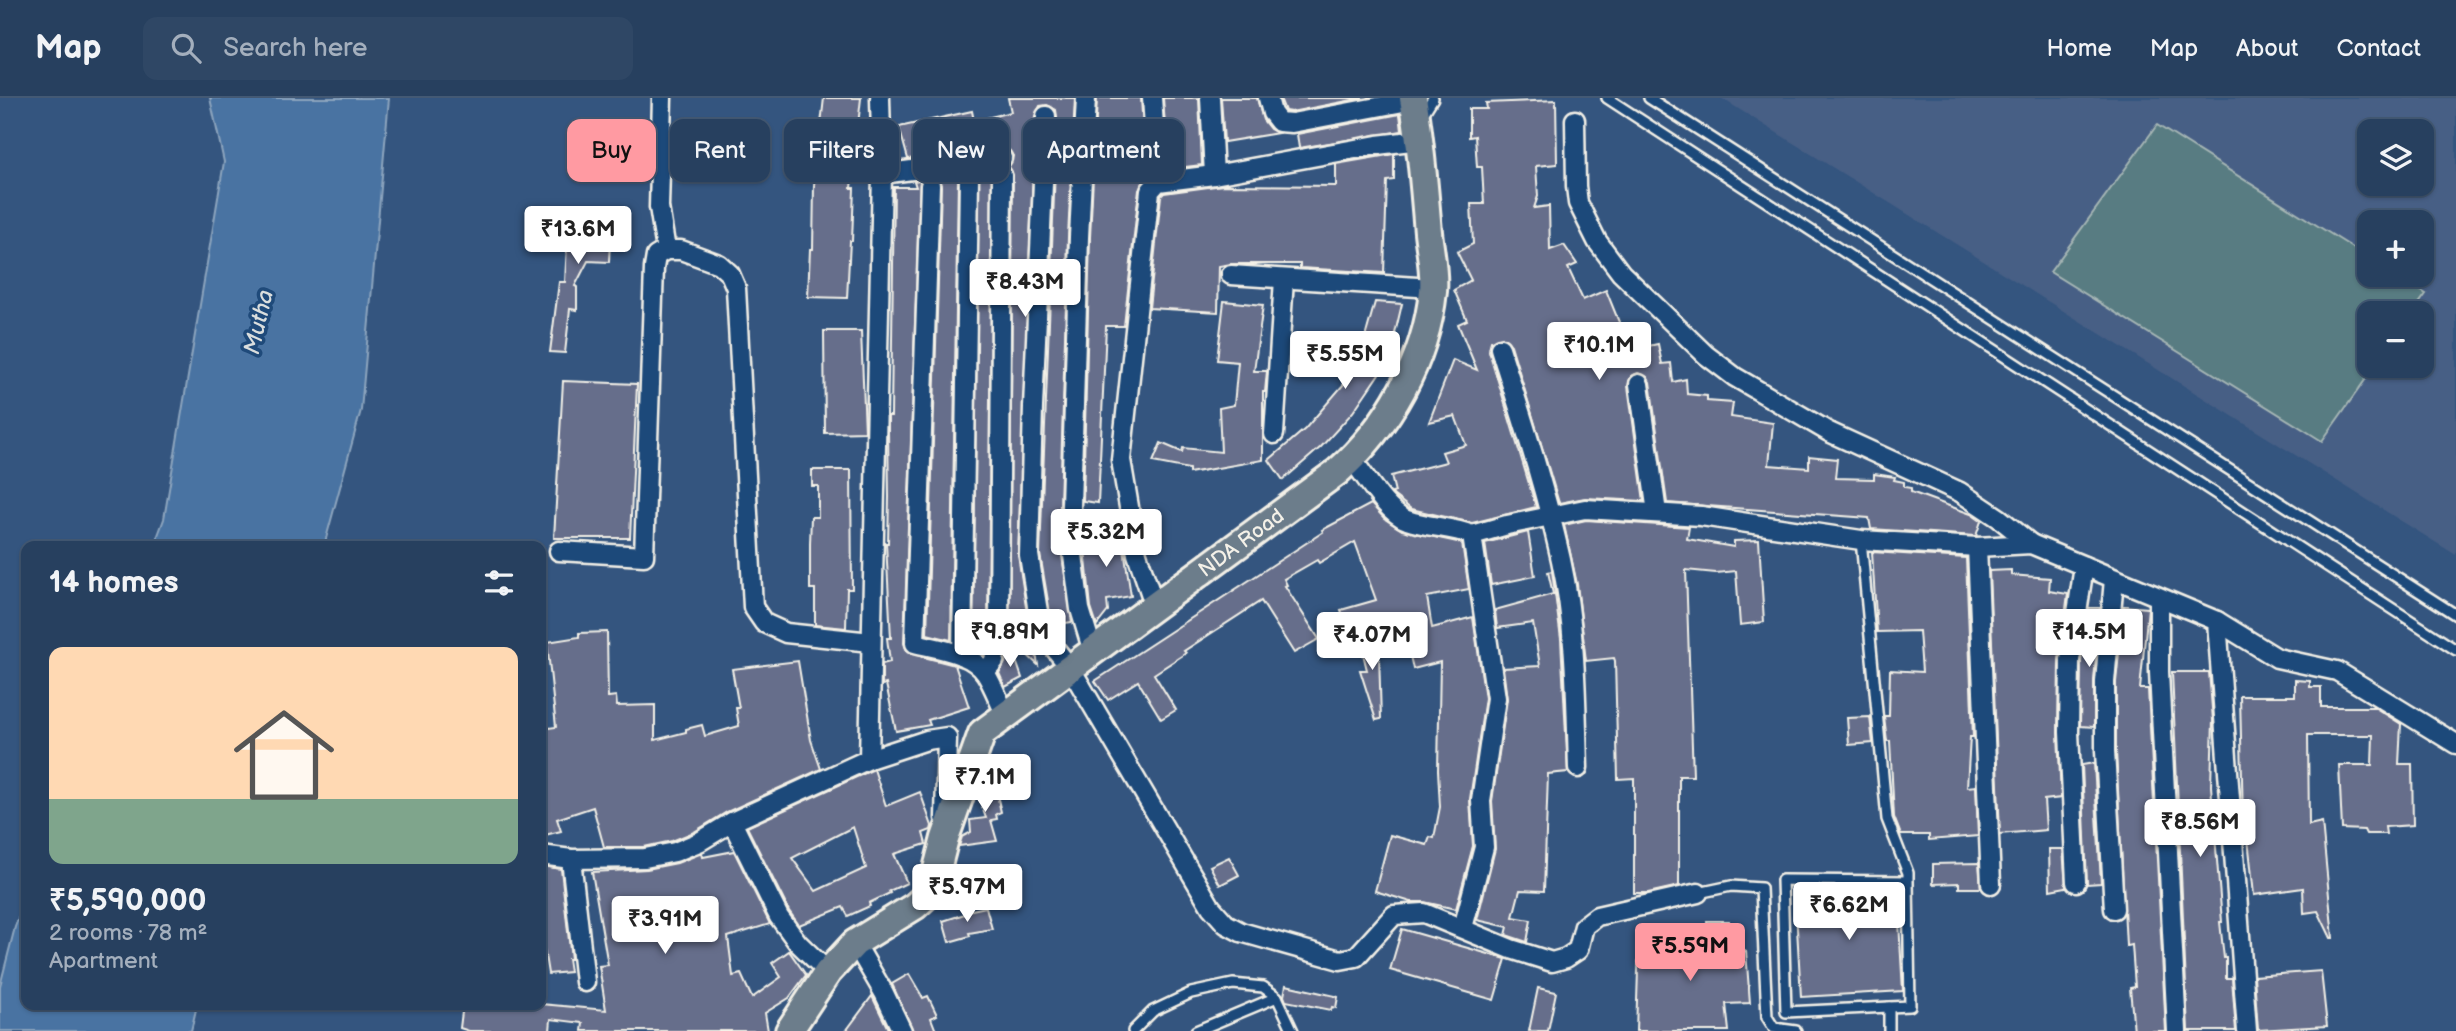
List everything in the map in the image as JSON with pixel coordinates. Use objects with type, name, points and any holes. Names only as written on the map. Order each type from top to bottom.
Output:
[{"type":"main road","name":"NDA Road","points":[[789,1031],[828,972],[855,943],[915,906],[926,896],[934,881],[945,838],[982,733],[1352,459],[1391,411],[1405,388],[1428,322],[1433,288],[1419,112]]},
{"type":"street","points":[[662,98],[659,206],[666,250]]},
{"type":"street","points":[[880,98],[881,119]]},
{"type":"street","points":[[1086,98],[1071,506],[1073,555],[1080,609],[1093,652]]},
{"type":"street","points":[[1152,98],[1158,183]]},
{"type":"street","points":[[1210,98],[1214,175]]},
{"type":"street","points":[[1268,98],[1272,113],[1279,122],[1419,112]]},
{"type":"street","points":[[1155,607],[1138,554],[1121,460],[1150,191],[1158,183],[1377,145],[1419,112]]},
{"type":"street","points":[[1046,116],[1033,407],[1030,555],[1041,631],[1071,669],[1211,907],[1226,924],[1241,932],[1340,960],[1356,957],[1394,915],[1424,913],[1511,949],[1552,962],[1566,958],[1578,950],[1584,926],[1597,916],[1698,893]]},
{"type":"street","points":[[1575,120],[1577,194],[1597,241],[1620,273],[1706,355],[1735,377],[1829,432],[1960,492],[2031,544],[2217,621],[2277,657],[2337,671],[2456,744]]},
{"type":"street","points":[[899,173],[1002,167],[999,630],[994,661],[985,672]]},
{"type":"street","points":[[869,759],[882,182]]},
{"type":"street","points":[[962,656],[969,182]]},
{"type":"street","points":[[930,185],[915,643],[971,659],[985,672],[1006,715]]},
{"type":"street","points":[[559,551],[644,556],[654,268],[656,256],[666,250],[681,250],[719,264],[730,274],[736,288],[754,607],[764,623],[786,633],[870,642]]},
{"type":"street","points":[[1231,275],[1433,288]]},
{"type":"street","points":[[1274,434],[1284,279]]},
{"type":"street","points":[[1500,348],[1538,470],[1561,561],[1570,619],[1578,768]]},
{"type":"street","points":[[1639,384],[1657,513]]},
{"type":"street","points":[[1352,459],[1385,502],[1404,520],[1434,527],[1456,528],[1472,535],[1585,509],[1701,516],[1861,540],[1977,547],[2031,544]]},
{"type":"street","points":[[1463,928],[1484,847],[1481,801],[1496,698],[1472,535]]},
{"type":"street","points":[[1977,547],[1991,884]]},
{"type":"street","points":[[2076,882],[2069,732],[2070,660],[2084,566]]},
{"type":"street","points":[[2114,579],[2105,682],[2105,751],[2114,909]]},
{"type":"street","points":[[2159,598],[2159,672],[2177,1031]]},
{"type":"street","points":[[2217,621],[2246,1031]]},
{"type":"street","points":[[546,856],[571,859],[645,858],[675,852],[699,842],[732,822],[869,759],[927,740],[947,737],[945,838]]},
{"type":"street","points":[[732,822],[779,918],[798,943],[828,972]]},
{"type":"street","points":[[571,859],[584,982]]},
{"type":"street","points":[[855,943],[902,1031]]},
{"type":"lane","points":[[1607,98],[2456,650]]},
{"type":"lane","points":[[1649,98],[2456,615]]},
{"type":"lane","points":[[1861,540],[1887,819],[1892,837],[1903,856],[1908,881],[1910,1006],[1786,1012],[1782,880],[1908,881]]},
{"type":"lane","points":[[1698,893],[1731,886],[1761,888],[1767,1017],[1774,1028],[1796,1031]]},
{"type":"lane","points":[[1133,1031],[1153,1011],[1191,993],[1233,984],[1263,987],[1277,997],[1293,1031]]},
{"type":"lane","points":[[1196,1031],[1277,997]]},
{"type":"lane","points":[[1889,1007],[1889,1031]]},
{"type":"shaded area","points":[[1721,98],[2456,98],[2456,555]]},
{"type":"green space","points":[[2157,125],[2357,250],[2357,287],[2415,287],[2426,294],[2421,301],[2357,301],[2357,378],[2367,378],[2322,441],[2050,272]]},
{"type":"water","name":"Mutha","points":[[210,98],[389,98],[361,410],[325,541],[156,541],[164,519],[224,162]]},
{"type":"water","points":[[21,911],[21,1010],[196,1010],[191,1031],[0,1031],[0,986]]},
{"type":"building","points":[[824,98],[861,98],[859,119],[822,119]]},
{"type":"building","points":[[1008,98],[1075,98],[1074,119],[1057,119],[1056,110],[1047,105],[1040,106],[1035,119],[1023,119],[1023,182],[1032,182],[1018,555],[1030,633],[1038,665],[1009,638],[1013,175],[1009,167],[1013,156],[1009,151],[1009,119],[982,119],[1011,112]]},
{"type":"building","points":[[1097,98],[1141,98],[1142,119],[1096,119]]},
{"type":"building","points":[[1163,98],[1199,98],[1202,165],[1184,167],[1184,119],[1164,119]]},
{"type":"building","points":[[1221,98],[1257,98],[1263,120],[1270,129],[1278,133],[1224,142]]},
{"type":"building","points":[[1280,98],[1363,98],[1291,112],[1285,111]]},
{"type":"building","points":[[1556,100],[1557,164],[1536,166],[1538,196],[1534,208],[1549,206],[1550,250],[1564,245],[1577,264],[1568,268],[1583,300],[1606,290],[1623,332],[1631,330],[1634,349],[1658,344],[1662,364],[1671,363],[1673,382],[1686,379],[1687,394],[1707,396],[1707,401],[1733,403],[1731,417],[1773,423],[1769,465],[1809,468],[1809,456],[1837,459],[1835,478],[1874,479],[1874,474],[1895,477],[1894,480],[1904,482],[1904,487],[1911,488],[1911,492],[1971,514],[1981,521],[1976,536],[1871,529],[1869,518],[1667,503],[1650,382],[1647,377],[1638,373],[1632,376],[1628,386],[1644,501],[1585,498],[1559,503],[1511,345],[1502,337],[1491,341],[1489,351],[1536,507],[1472,523],[1411,509],[1393,495],[1395,492],[1391,476],[1446,462],[1442,452],[1466,445],[1455,416],[1429,422],[1453,360],[1477,370],[1458,324],[1467,320],[1454,290],[1471,280],[1457,252],[1473,244],[1471,204],[1484,204],[1482,167],[1477,167],[1475,136],[1469,137],[1469,109],[1487,109],[1486,103]]},
{"type":"building","points":[[972,111],[974,119],[936,119]]},
{"type":"building","points":[[1400,114],[1402,131],[1299,148],[1297,134]]},
{"type":"building","points":[[913,124],[913,158],[908,159],[899,127]]},
{"type":"building","points":[[1394,154],[1394,180],[1387,181],[1384,273],[1300,268],[1300,264],[1231,264],[1219,266],[1218,312],[1149,308],[1161,196],[1164,193],[1223,185],[1336,186],[1336,164]]},
{"type":"building","points":[[814,182],[852,182],[851,188],[854,188],[847,298],[808,297],[810,249],[813,249]]},
{"type":"building","points":[[914,182],[920,182],[904,643],[907,651],[912,654],[955,665],[969,707],[928,720],[930,725],[896,731],[886,684],[882,685],[882,664],[890,662],[887,638],[891,638],[886,543],[889,497],[888,416],[891,416],[894,187],[916,187]]},
{"type":"building","points":[[940,182],[958,182],[951,640],[927,634]]},
{"type":"building","points":[[979,182],[992,182],[988,629],[983,655],[973,649]]},
{"type":"building","points":[[1054,182],[1071,182],[1060,506],[1062,556],[1072,622],[1052,625],[1040,554]]},
{"type":"building","points":[[1093,182],[1144,182],[1139,190],[1124,326],[1106,326],[1098,503],[1083,501]]},
{"type":"building","points":[[569,206],[588,207],[588,218],[611,220],[609,262],[588,261],[575,286],[577,310],[570,309],[565,353],[550,352],[559,282],[565,282]]},
{"type":"building","points":[[1224,301],[1263,305],[1254,371],[1267,371],[1263,392],[1263,460],[1189,473],[1189,469],[1153,462],[1161,443],[1182,452],[1183,448],[1221,452],[1219,408],[1234,405],[1238,362],[1217,360]]},
{"type":"building","points":[[1375,302],[1402,304],[1389,359],[1353,412],[1321,447],[1283,480],[1269,460],[1305,429],[1344,384],[1361,352]]},
{"type":"building","points":[[824,331],[861,331],[865,432],[825,433]]},
{"type":"building","points":[[563,381],[637,384],[630,538],[554,538]]},
{"type":"building","points":[[812,470],[851,470],[852,589],[847,589],[846,628],[815,625],[815,589],[810,589],[810,544],[811,517],[818,517],[818,486],[812,486]]},
{"type":"building","points":[[1371,504],[1385,519],[1402,530],[1462,543],[1469,589],[1427,597],[1432,628],[1473,617],[1485,698],[1470,799],[1473,846],[1456,909],[1411,902],[1375,891],[1390,835],[1427,845],[1430,837],[1434,838],[1440,807],[1440,662],[1413,669],[1408,647],[1379,653],[1381,719],[1376,720],[1360,670],[1367,670],[1356,625],[1347,627],[1341,610],[1376,600],[1355,542],[1284,579],[1287,585],[1285,586],[1319,639],[1294,653],[1261,601],[1154,674],[1176,710],[1161,719],[1138,681],[1108,700],[1095,681],[1323,532],[1322,530]]},
{"type":"building","points":[[1586,520],[1689,527],[1687,539],[1734,547],[1734,541],[1759,540],[1764,622],[1740,625],[1736,571],[1716,573],[1686,570],[1693,776],[1679,776],[1679,886],[1648,893],[1634,893],[1634,778],[1618,779],[1615,661],[1614,658],[1586,661],[1577,584],[1564,525]]},
{"type":"building","points":[[1121,529],[1131,596],[1107,600],[1108,611],[1097,625],[1091,607],[1083,530]]},
{"type":"building","points":[[1528,532],[1535,576],[1491,585],[1485,543]]},
{"type":"building","points":[[1872,552],[1966,558],[1973,737],[1970,737],[1967,787],[1976,786],[1978,836],[1929,840],[1929,835],[1901,835],[1894,817],[1890,741],[1887,741],[1884,716],[1889,716],[1890,670],[1922,672],[1919,631],[1877,632]]},
{"type":"building","points":[[2011,570],[2011,575],[2050,578],[2049,591],[2068,594],[2059,660],[2061,798],[2044,800],[2046,830],[2000,834],[1989,571]]},
{"type":"building","points":[[1552,571],[1561,639],[1568,772],[1548,774],[1544,891],[1520,890],[1513,917],[1531,920],[1527,942],[1506,935],[1508,927],[1477,920],[1495,849],[1492,801],[1507,699],[1503,668],[1540,666],[1533,623],[1497,628],[1495,610],[1553,594],[1548,572]]},
{"type":"building","points":[[2124,606],[2148,608],[2140,689],[2148,689],[2166,1031],[2134,1031],[2130,988],[2135,987],[2132,945],[2126,946],[2116,751],[2116,682]]},
{"type":"building","points":[[2089,608],[2100,608],[2094,681],[2094,727],[2080,726],[2081,661]]},
{"type":"building","points":[[607,632],[608,697],[616,696],[617,706],[655,705],[655,740],[702,725],[705,736],[739,726],[736,708],[739,708],[732,669],[798,661],[811,740],[821,769],[727,812],[694,832],[672,841],[644,847],[604,847],[593,807],[557,819],[561,831],[546,835],[546,728],[556,727],[547,642],[579,637],[579,633]]},
{"type":"building","points":[[1009,640],[1022,678],[1005,687],[999,673],[1005,663]]},
{"type":"building","points":[[2172,672],[2209,672],[2213,720],[2211,786],[2220,922],[2226,958],[2226,978],[2232,978],[2236,1031],[2188,1031]]},
{"type":"building","points":[[2295,680],[2310,681],[2310,687],[2321,687],[2321,707],[2374,707],[2401,724],[2399,764],[2412,764],[2413,825],[2385,827],[2386,834],[2366,834],[2364,830],[2342,829],[2339,765],[2372,765],[2373,735],[2308,735],[2309,825],[2322,822],[2333,938],[2318,911],[2304,913],[2303,888],[2254,895],[2246,820],[2243,820],[2240,696],[2295,696]]},
{"type":"building","points":[[1870,717],[1873,743],[1849,745],[1847,718]]},
{"type":"building","points":[[989,761],[1001,812],[996,814],[997,819],[991,820],[997,841],[959,846],[962,837],[971,832],[970,820],[986,818],[979,799],[982,798],[980,786]]},
{"type":"building","points":[[2094,763],[2101,883],[2087,884],[2082,765]]},
{"type":"building","points":[[874,769],[886,806],[920,792],[932,826],[931,830],[923,833],[926,844],[894,854],[907,883],[848,916],[843,907],[799,925],[789,911],[747,827]],"holes":[[[853,827],[866,868],[816,891],[792,858]]]},
{"type":"building","points":[[2049,849],[2063,849],[2066,887],[2050,890]]},
{"type":"building","points":[[734,851],[770,924],[728,937],[733,976],[741,974],[752,998],[781,977],[772,963],[789,951],[806,975],[789,998],[765,1013],[768,1031],[582,1031],[583,1023],[551,1019],[550,1031],[469,1031],[460,1028],[462,1010],[546,1010],[546,1004],[606,1010],[599,966],[608,965],[592,872],[647,869],[677,863],[702,853],[703,857]]},
{"type":"building","points":[[1229,857],[1239,875],[1220,885],[1210,866]]},
{"type":"building","points":[[1979,863],[1981,888],[1959,888],[1959,883],[1933,884],[1933,864]]},
{"type":"building","points":[[546,867],[561,869],[571,959],[568,959],[570,972],[548,974]]},
{"type":"building","points":[[1897,888],[1903,991],[1801,997],[1795,894]]},
{"type":"building","points":[[986,907],[992,929],[969,933],[970,936],[949,942],[943,921]]},
{"type":"building","points":[[1707,921],[1729,921],[1731,952],[1746,951],[1750,1003],[1726,1004],[1729,1031],[1636,1031],[1639,940],[1708,942]]},
{"type":"building","points":[[1402,929],[1506,959],[1494,1000],[1390,970]]},
{"type":"building","points":[[2321,971],[2327,1026],[2258,1030],[2254,976]]},
{"type":"building","points":[[909,974],[923,998],[928,996],[937,1015],[931,1018],[936,1031],[913,1031],[892,984]]},
{"type":"building","points":[[1286,985],[1338,997],[1336,1008],[1332,1007],[1331,1010],[1286,1001]]},
{"type":"building","points":[[1538,988],[1556,992],[1548,1031],[1529,1031]]},
{"type":"building","points":[[872,996],[889,1031],[846,1031]]}]
